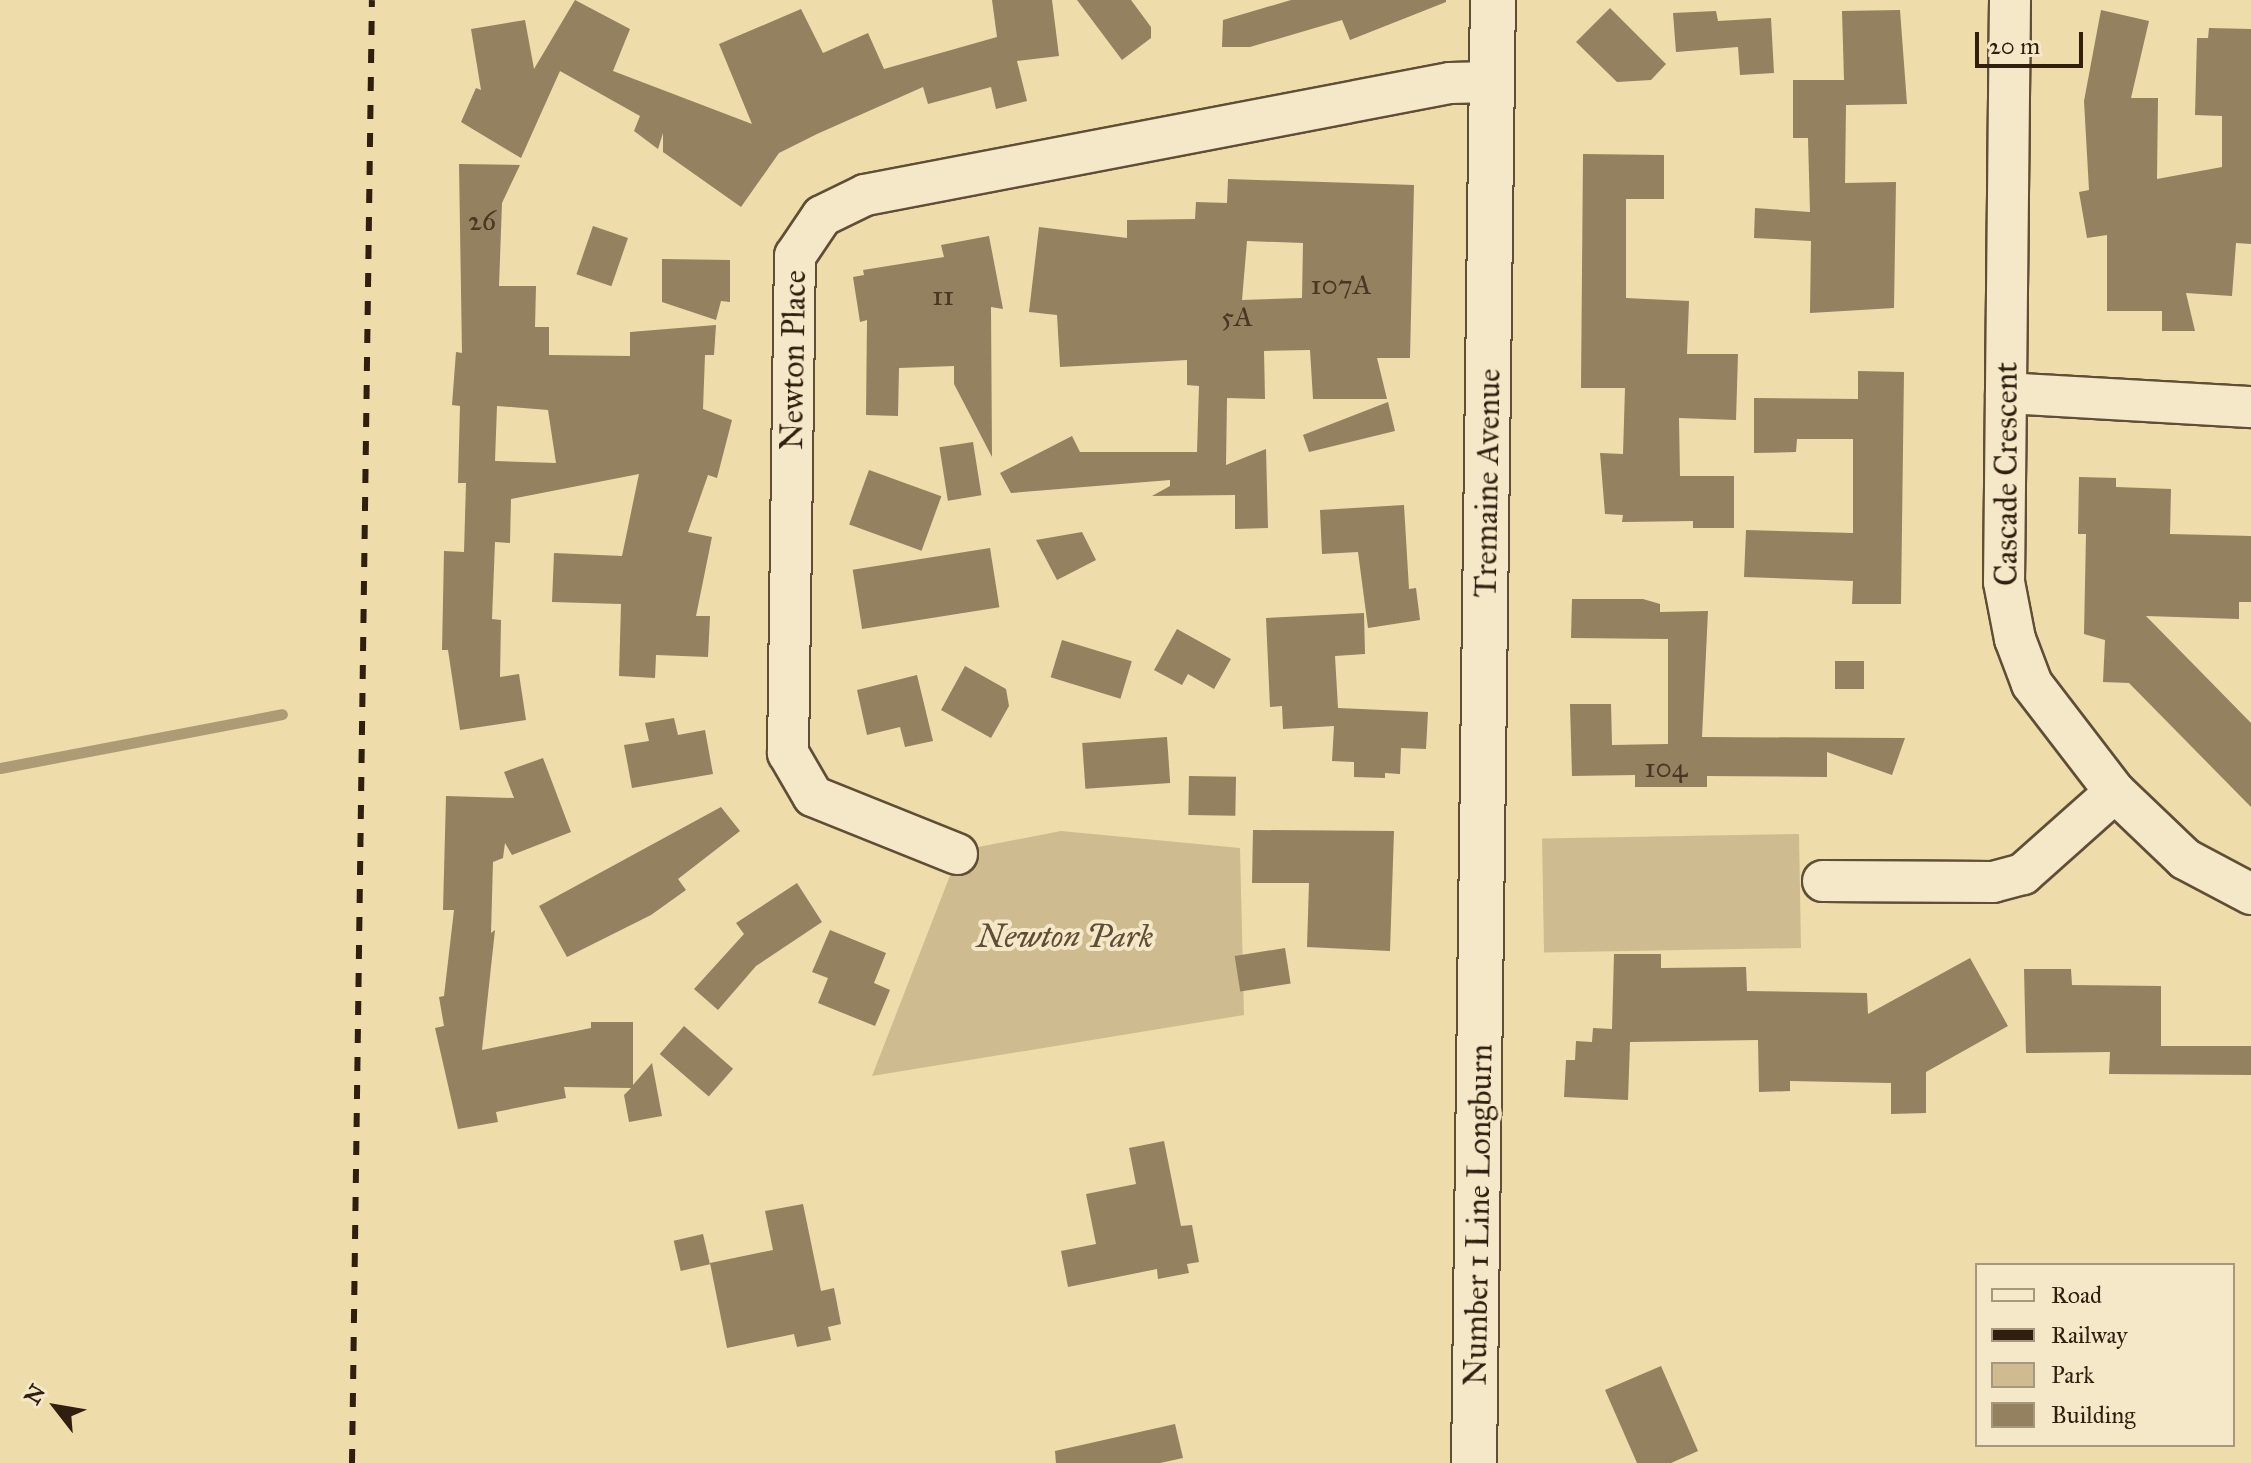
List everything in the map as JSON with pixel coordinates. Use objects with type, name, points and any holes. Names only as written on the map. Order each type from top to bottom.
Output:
[{"type":"main road","name":"Tremaine Avenue","points":[[1483,966],[1493,0]]},
{"type":"main road","name":"Number 1 Line Longburn","points":[[1474,1463],[1483,966]]},
{"type":"street","name":"Cascade Crescent","points":[[2010,0],[2004,582],[2015,639],[2032,684],[2115,792],[2185,859],[2251,894]]},
{"type":"street","name":"Newton Place","points":[[957,854],[813,796],[788,753],[795,256],[822,216],[865,195],[1450,83],[1492,82]]},
{"type":"street","points":[[2006,393],[2251,407]]},
{"type":"street","points":[[1823,881],[1993,882],[2023,874],[2115,792]]},
{"type":"green space","name":"Newton Park","points":[[1061,831],[1240,848],[1244,1015],[872,1076],[951,873],[968,849]]},
{"type":"green space","points":[[1799,834],[1801,948],[1544,952],[1542,838]]},
{"type":"building","points":[[575,0],[630,29],[613,71],[752,124],[719,44],[801,9],[823,53],[868,33],[884,69],[997,37],[992,0],[1052,0],[1059,56],[1017,61],[1027,101],[996,109],[991,87],[928,104],[923,87],[817,134],[779,153],[741,207],[663,152],[663,133],[658,149],[634,131],[640,116],[560,71],[521,158],[461,122],[476,88],[481,90],[471,29],[525,20],[534,69]]},
{"type":"building","points":[[1077,0],[1131,0],[1151,27],[1151,38],[1122,60]]},
{"type":"building","points":[[1291,0],[1446,2],[1350,40],[1342,20],[1250,47],[1222,47],[1223,20]]},
{"type":"building","points":[[1610,8],[1666,64],[1651,80],[1617,82],[1576,42]]},
{"type":"building","points":[[1900,10],[1907,104],[1846,105],[1845,183],[1896,182],[1894,308],[1810,313],[1811,241],[1754,238],[1755,208],[1810,212],[1808,138],[1793,138],[1793,80],[1844,80],[1842,11]]},
{"type":"building","points":[[2101,10],[2149,21],[2131,98],[2158,98],[2157,179],[2222,167],[2222,116],[2195,115],[2197,38],[2208,38],[2209,28],[2251,29],[2251,244],[2236,243],[2232,296],[2186,293],[2195,331],[2162,331],[2162,311],[2107,311],[2107,235],[2087,238],[2079,192],[2089,190],[2084,101]]},
{"type":"building","points":[[1716,11],[1718,21],[1771,18],[1774,73],[1740,75],[1738,47],[1676,52],[1673,13]]},
{"type":"building","points":[[1583,154],[1664,155],[1664,199],[1626,199],[1626,298],[1689,301],[1687,354],[1738,354],[1736,420],[1679,418],[1680,476],[1734,476],[1734,528],[1693,528],[1693,521],[1622,522],[1623,515],[1605,514],[1600,453],[1623,454],[1625,388],[1581,388]]},
{"type":"building","points":[[459,164],[520,165],[502,203],[499,286],[536,286],[535,327],[549,327],[549,355],[630,356],[630,332],[716,325],[714,355],[705,355],[703,409],[732,420],[717,478],[708,475],[688,532],[712,537],[696,616],[710,616],[708,657],[656,655],[655,678],[619,676],[621,604],[552,602],[554,553],[622,556],[639,474],[511,499],[510,543],[495,542],[492,619],[501,620],[500,677],[519,674],[526,720],[460,730],[448,650],[442,650],[444,551],[464,552],[466,483],[458,483],[460,406],[452,405],[456,352],[462,353]],"holes":[[[497,406],[548,410],[556,463],[495,461]]]},
{"type":"building","points":[[1228,179],[1414,185],[1410,358],[1377,358],[1387,399],[1313,399],[1310,350],[1264,351],[1265,399],[1227,398],[1226,465],[1266,449],[1268,528],[1235,529],[1235,495],[1152,496],[1170,486],[1170,480],[1011,493],[1000,473],[1072,436],[1080,452],[1197,452],[1199,386],[1187,385],[1187,360],[1060,367],[1057,315],[1029,312],[1039,227],[1127,238],[1127,220],[1195,219],[1196,202],[1227,203]],"holes":[[[1247,241],[1303,243],[1302,298],[1242,300]]]},
{"type":"building","points":[[593,226],[628,238],[611,286],[576,274]]},
{"type":"building","points":[[989,236],[1003,309],[991,307],[992,457],[954,384],[954,366],[899,368],[898,416],[866,415],[867,320],[860,322],[853,277],[864,275],[863,270],[944,257],[941,245]]},
{"type":"building","points":[[662,259],[730,260],[730,302],[721,301],[716,320],[662,302]]},
{"type":"building","points":[[1858,371],[1904,372],[1901,604],[1852,604],[1853,581],[1744,577],[1746,530],[1853,533],[1853,439],[1797,439],[1796,452],[1754,453],[1754,398],[1858,399]]},
{"type":"building","points":[[1388,402],[1395,431],[1309,452],[1303,435]]},
{"type":"building","points":[[973,442],[981,495],[948,501],[939,447]]},
{"type":"building","points":[[869,470],[941,496],[922,551],[849,525]]},
{"type":"building","points":[[2079,477],[2116,478],[2116,487],[2171,489],[2170,534],[2251,536],[2251,602],[2239,602],[2239,619],[2146,616],[2251,723],[2251,807],[2129,683],[2103,682],[2105,640],[2084,634],[2086,534],[2078,534]]},
{"type":"building","points":[[1404,505],[1409,589],[1416,588],[1420,620],[1368,628],[1358,552],[1322,554],[1320,510]]},
{"type":"building","points":[[1082,532],[1096,560],[1057,580],[1036,540]]},
{"type":"building","points":[[990,548],[999,607],[862,629],[853,570]]},
{"type":"building","points":[[1572,599],[1643,599],[1660,604],[1660,612],[1708,611],[1702,737],[1905,738],[1892,775],[1827,752],[1827,777],[1707,776],[1707,787],[1635,787],[1635,775],[1572,776],[1570,704],[1611,704],[1612,745],[1668,744],[1668,639],[1571,638]]},
{"type":"building","points":[[1364,613],[1365,654],[1335,656],[1338,708],[1428,712],[1426,749],[1401,748],[1400,774],[1385,773],[1385,778],[1354,777],[1354,762],[1332,761],[1334,726],[1283,729],[1282,706],[1270,707],[1266,618]]},
{"type":"building","points":[[1177,629],[1231,659],[1214,689],[1188,674],[1182,685],[1154,670]]},
{"type":"building","points":[[1062,640],[1132,661],[1120,699],[1051,677]]},
{"type":"building","points":[[1835,661],[1864,661],[1864,689],[1835,689]]},
{"type":"building","points":[[965,666],[1006,689],[1009,706],[991,738],[941,710]]},
{"type":"building","points":[[917,675],[933,741],[905,747],[900,727],[867,735],[857,690]]},
{"type":"building","points":[[674,718],[678,735],[705,730],[713,774],[632,788],[624,745],[649,741],[645,723]]},
{"type":"building","points":[[1167,737],[1170,783],[1085,789],[1082,743]]},
{"type":"building","points":[[543,758],[571,832],[512,855],[505,843],[503,858],[493,862],[491,933],[495,930],[482,1050],[591,1028],[591,1022],[633,1022],[633,1085],[652,1063],[662,1116],[629,1122],[624,1095],[631,1088],[564,1087],[566,1098],[496,1112],[498,1122],[458,1129],[435,1028],[444,1026],[439,997],[444,996],[454,910],[443,910],[446,796],[514,798],[504,772]]},
{"type":"building","points":[[1189,776],[1236,777],[1235,816],[1188,815]]},
{"type":"building","points":[[721,807],[740,831],[678,879],[686,890],[651,915],[567,957],[539,906]]},
{"type":"building","points":[[1253,830],[1394,831],[1390,951],[1307,947],[1309,883],[1252,883]]},
{"type":"building","points":[[797,883],[822,922],[756,966],[718,1010],[694,989],[744,934],[736,923]]},
{"type":"building","points":[[830,930],[886,953],[874,983],[890,990],[875,1026],[818,1003],[828,978],[812,972]]},
{"type":"building","points":[[1285,948],[1291,984],[1240,992],[1235,956]]},
{"type":"building","points":[[1614,954],[1661,954],[1661,968],[1746,967],[1747,991],[1867,993],[1868,1014],[1970,958],[2008,1026],[1926,1072],[1926,1113],[1891,1114],[1891,1083],[1790,1081],[1790,1091],[1759,1092],[1758,1040],[1630,1042],[1628,1100],[1564,1097],[1566,1060],[1575,1060],[1576,1041],[1592,1042],[1593,1028],[1612,1029]]},
{"type":"building","points":[[2024,969],[2071,969],[2072,985],[2161,986],[2161,1046],[2251,1046],[2251,1075],[2109,1074],[2110,1052],[2026,1053]]},
{"type":"building","points":[[684,1026],[733,1069],[709,1097],[660,1054]]},
{"type":"building","points":[[1164,1141],[1181,1226],[1192,1225],[1199,1262],[1187,1264],[1189,1273],[1158,1279],[1157,1269],[1068,1287],[1061,1251],[1096,1244],[1086,1194],[1136,1184],[1129,1148]]},
{"type":"building","points":[[803,1204],[821,1291],[834,1288],[841,1324],[828,1327],[831,1340],[797,1347],[794,1334],[727,1348],[710,1263],[773,1250],[765,1211]]},
{"type":"building","points":[[703,1234],[710,1264],[681,1271],[674,1241]]},
{"type":"building","points":[[1661,1366],[1698,1451],[1671,1463],[1637,1463],[1605,1390]]},
{"type":"building","points":[[1175,1424],[1183,1458],[1160,1463],[1056,1463],[1055,1451]]},
{"type":"waterway","points":[[0,768],[282,714]]},
{"type":"railway","points":[[352,1463],[372,0]]}]
